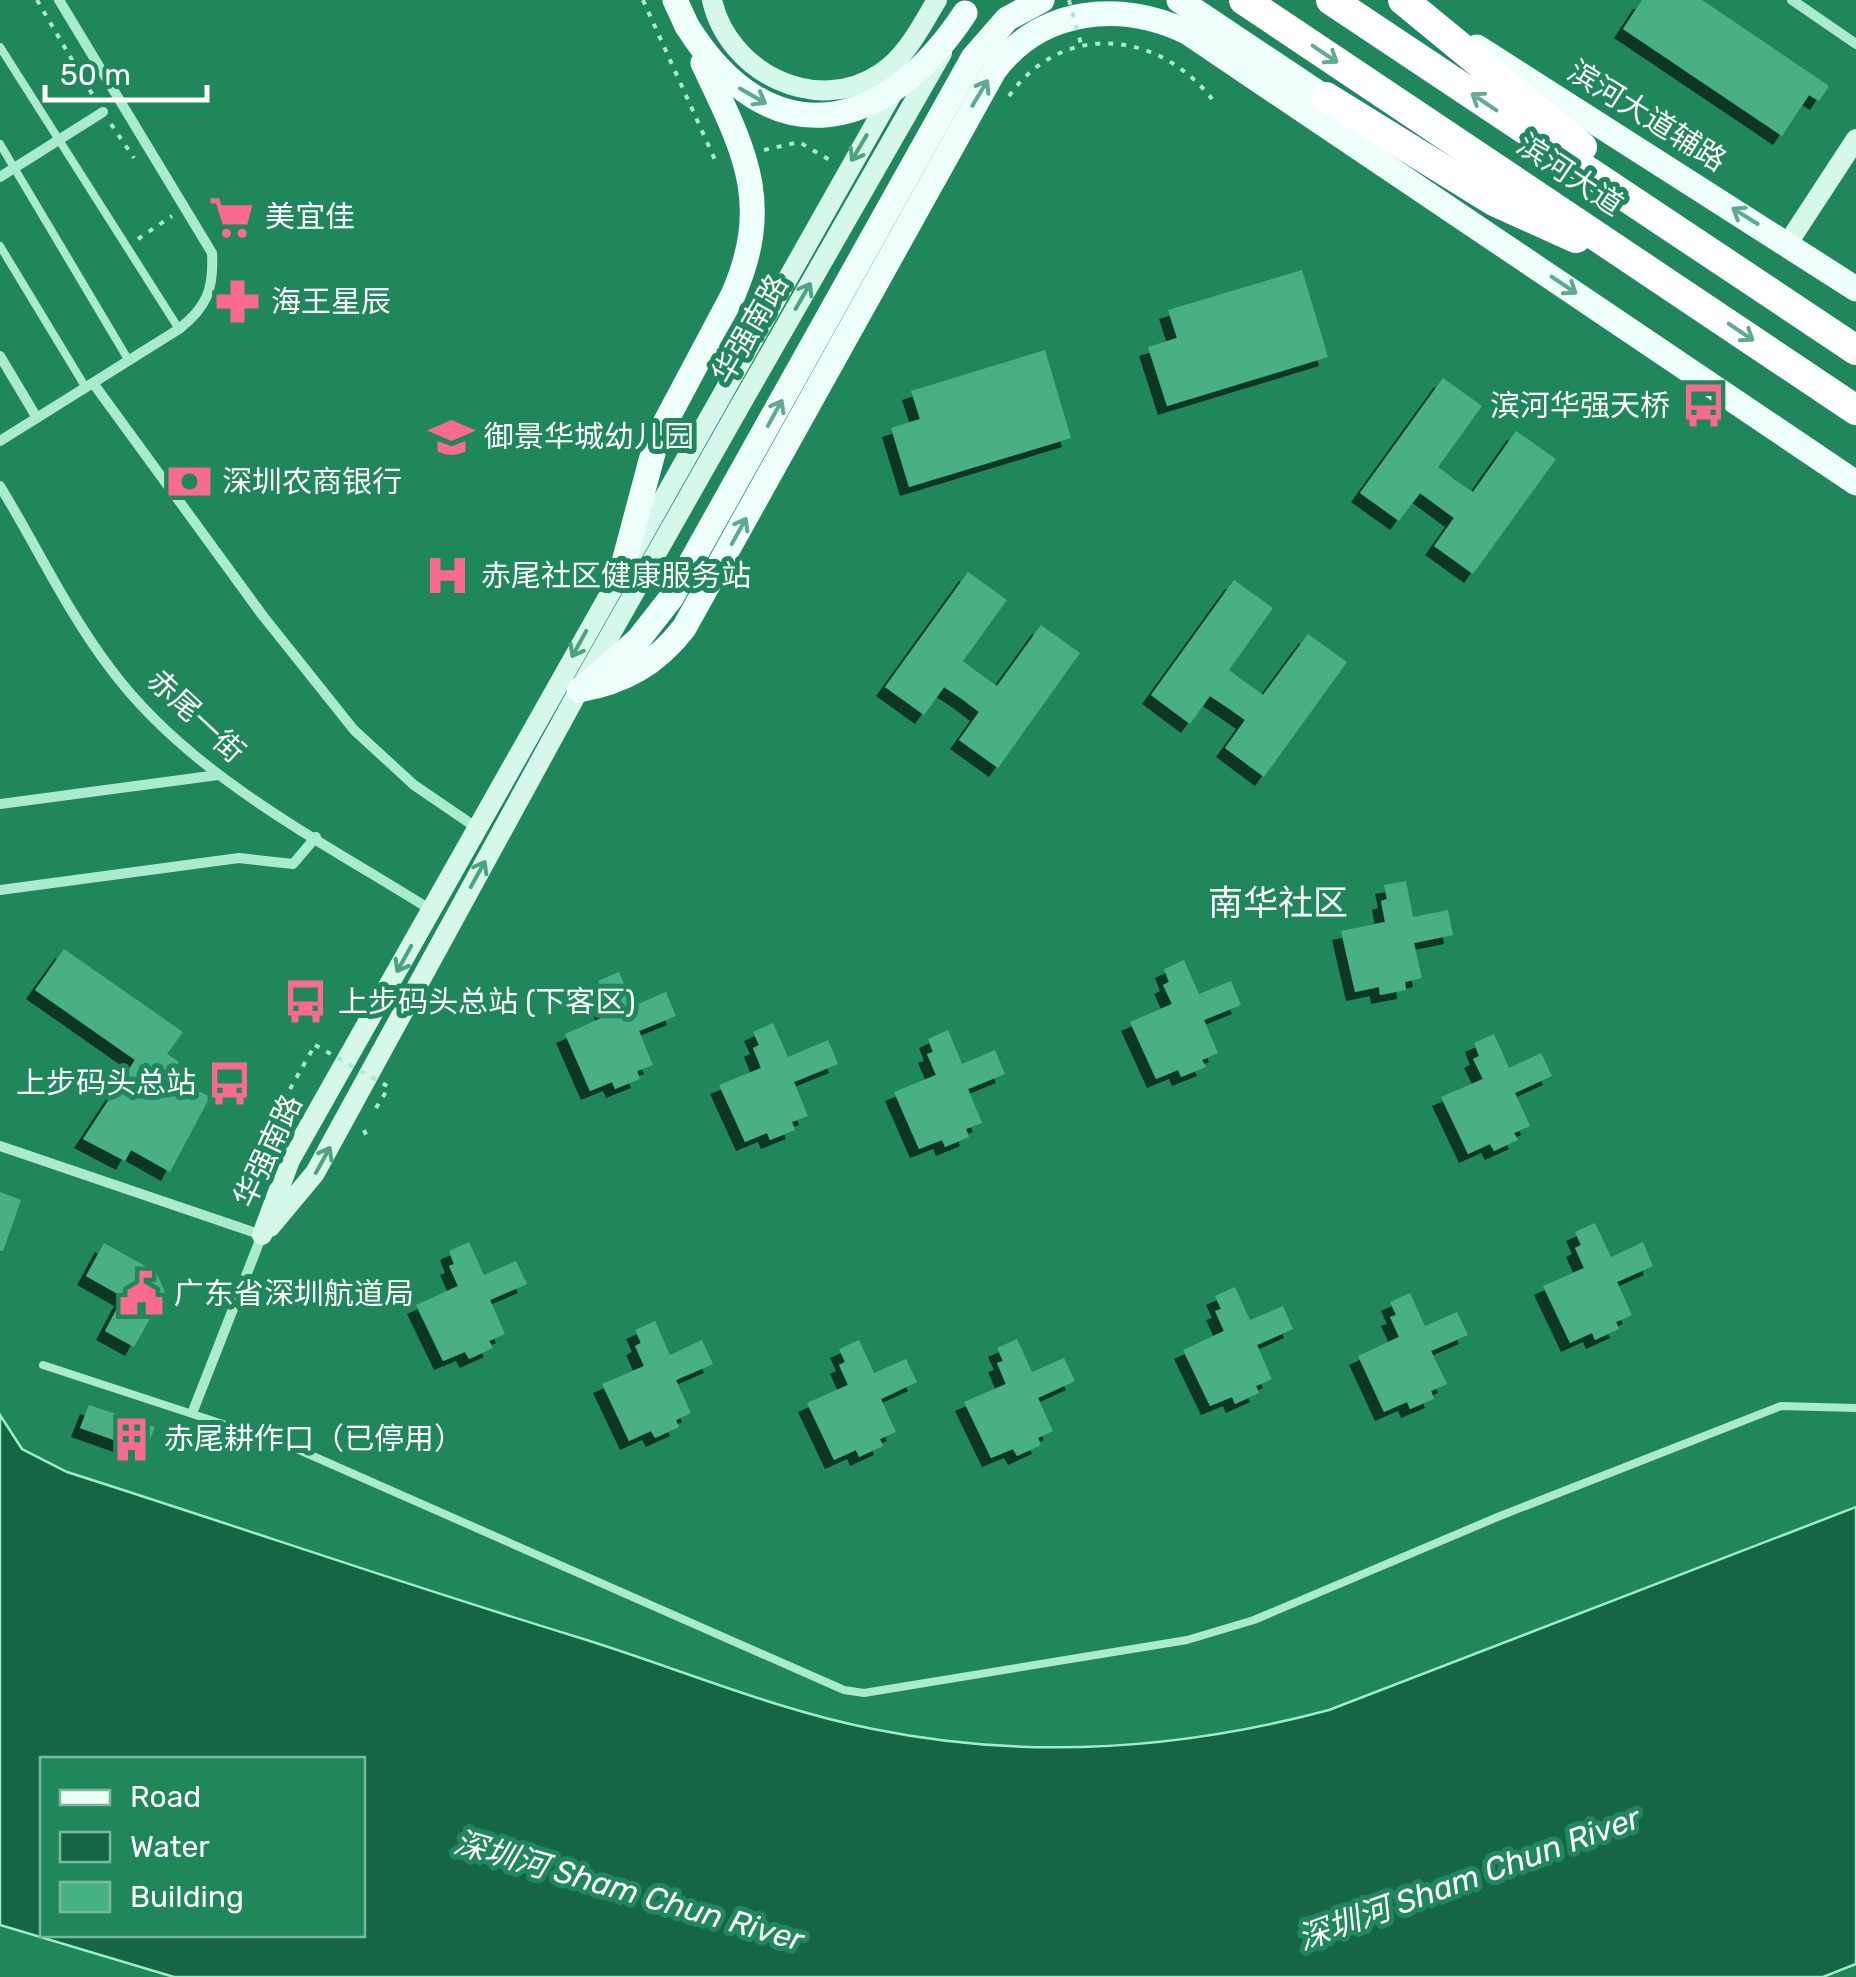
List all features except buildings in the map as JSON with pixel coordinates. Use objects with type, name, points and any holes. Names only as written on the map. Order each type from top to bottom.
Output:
[{"type":"highway","name":"滨河大道","points":[[1244,0],[1856,410]]},
{"type":"highway","name":"滨河大道","points":[[1331,0],[1856,350]]},
{"type":"highway","points":[[1403,0],[1699,245]]},
{"type":"highway","points":[[1326,97],[1494,201],[1682,292]]},
{"type":"main road","points":[[624,562],[658,438],[733,295],[753,233],[753,188],[740,143],[675,0]]},
{"type":"main road","name":"华强南路","points":[[712,0],[727,39],[742,56],[778,81],[818,91],[857,85],[880,74],[909,46],[936,0]]},
{"type":"main road","name":"华强南路","points":[[262,1236],[290,1160],[624,562],[922,42],[936,0]]},
{"type":"main road","points":[[579,690],[629,648],[672,598],[973,58],[1007,18],[1042,0]]},
{"type":"main road","name":"滨河大道辅路","points":[[1403,0],[1856,289]]},
{"type":"main road","points":[[1179,1],[1326,97],[1484,231]]},
{"type":"main road","points":[[686,26],[718,70],[758,100],[803,114],[834,114],[879,102],[900,89],[933,57],[969,7]]},
{"type":"main road","name":"华强南路","points":[[262,1236],[316,1174],[579,690],[969,7]]},
{"type":"main road","points":[[579,690],[632,674],[671,645],[684,628],[982,90],[1012,50],[1054,21],[1102,9],[1145,13],[1187,32],[1856,483]]},
{"type":"main road","points":[[1788,243],[1856,139]]},
{"type":"street","points":[[0,441],[179,329],[202,312],[214,283],[212,253],[59,0]]},
{"type":"street","points":[[1792,0],[1856,44]]},
{"type":"street","points":[[0,177],[104,112]]},
{"type":"street","points":[[0,356],[37,418]]},
{"type":"street","points":[[89,386],[354,730],[414,785],[477,828]]},
{"type":"street","name":"赤尾一街","points":[[0,486],[110,668],[218,774],[431,910]]},
{"type":"street","points":[[0,804],[218,774]]},
{"type":"street","points":[[0,890],[239,858],[294,864],[316,837]]},
{"type":"street","points":[[0,1146],[262,1236],[193,1412]]},
{"type":"lane","points":[[0,47],[179,329]]},
{"type":"lane","points":[[0,144],[129,361]]},
{"type":"lane","points":[[0,246],[89,386]]},
{"type":"lane","points":[[43,1365],[290,1446],[844,1690],[864,1693],[1188,1640],[1254,1620],[1500,1516],[1781,1406],[1856,1408]]},
{"type":"path","points":[[37,0],[142,171]]},
{"type":"path","points":[[643,0],[716,162]]},
{"type":"path","points":[[1069,0],[1081,44]]},
{"type":"path","points":[[1006,100],[1030,70],[1051,54],[1081,44],[1113,43],[1141,50],[1198,80],[1212,98]]},
{"type":"path","points":[[127,247],[172,216],[164,204]]},
{"type":"path","points":[[290,1089],[315,1044],[389,1086]]},
{"type":"path","points":[[364,1131],[368,1140]]},
{"type":"water","name":"深圳河 Sham Chun River","points":[[0,1415],[22,1449],[67,1472],[835,1721],[987,1745],[1045,1747],[1159,1742],[1273,1724],[1329,1710],[1856,1507],[1856,1964],[1823,1977],[174,1977],[40,1937],[365,1937],[365,1757],[40,1757],[40,1937],[0,1925]]},
{"type":"place","name":"美宜佳","points":[[232,217]]},
{"type":"place","name":"海王星辰","points":[[238,302]]},
{"type":"place","name":"滨河华强天桥","points":[[1703,406]]},
{"type":"place","name":"御景华城幼儿园","points":[[451,437]]},
{"type":"place","name":"深圳农商银行","points":[[189,482]]},
{"type":"place","name":"赤尾社区健康服务站","points":[[448,576]]},
{"type":"place","name":"上步码头总站 (下客区)","points":[[305,1002]]},
{"type":"place","name":"上步码头总站","points":[[229,1083]]},
{"type":"place","name":"广东省深圳航道局","points":[[141,1294]]},
{"type":"place","name":"赤尾耕作口（已停用）","points":[[131,1439]]},
{"type":"district","name":"南华社区","points":[[1278,903]]}]
